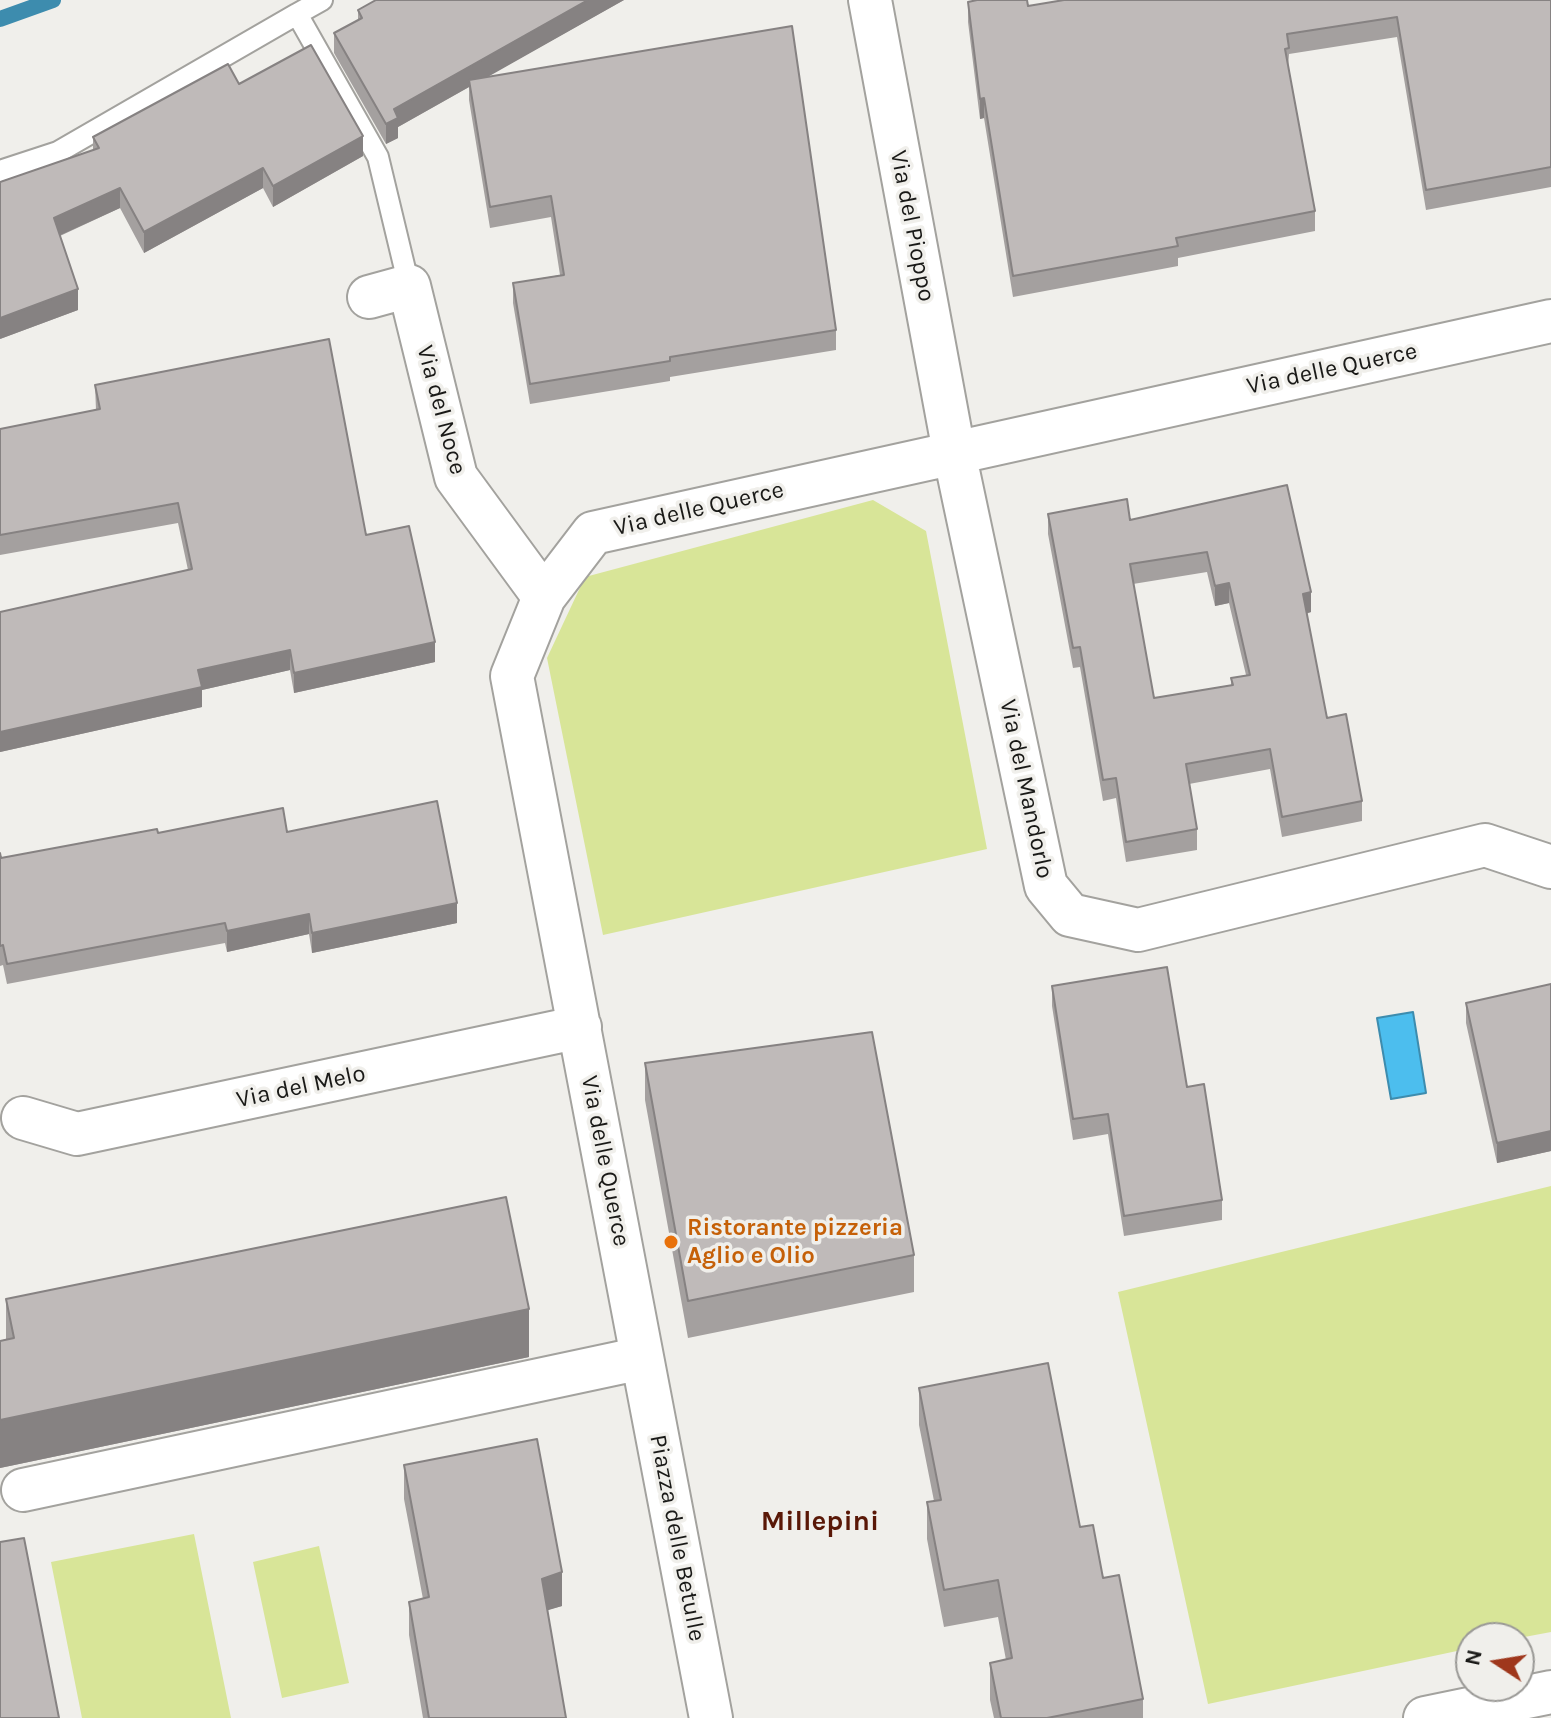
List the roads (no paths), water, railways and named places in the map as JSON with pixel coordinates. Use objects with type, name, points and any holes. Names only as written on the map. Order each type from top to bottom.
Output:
[{"type":"street","name":"Via del Pioppo","points":[[870,0],[954,452]]},
{"type":"street","points":[[369,297],[409,286]]},
{"type":"street","name":"Via del Noce","points":[[409,286],[456,477],[544,597]]},
{"type":"street","name":"Via delle Querce","points":[[642,1358],[512,676],[544,597],[593,533],[1551,321]]},
{"type":"street","name":"Via del Mandorlo","points":[[954,452],[1046,886],[1070,915],[1138,930],[1485,845],[1551,867]]},
{"type":"street","name":"Via del Melo","points":[[23,1118],[77,1134],[580,1027]]},
{"type":"street","points":[[23,1490],[642,1358]]},
{"type":"street","name":"Piazza delle Betulle","points":[[642,1358],[711,1718]]},
{"type":"street","points":[[1425,1718],[1551,1692]]},
{"type":"lane","points":[[0,171],[58,152],[322,0]]},
{"type":"lane","points":[[297,14],[378,157],[409,286]]},
{"type":"water","points":[[1413,1012],[1426,1093],[1391,1099],[1377,1018]]},
{"type":"waterway","points":[[0,19],[53,0]]},
{"type":"place","name":"Ristorante pizzeria Aglio e Olio","points":[[671,1242]]},
{"type":"district","name":"Millepini","points":[[820,1522]]}]
